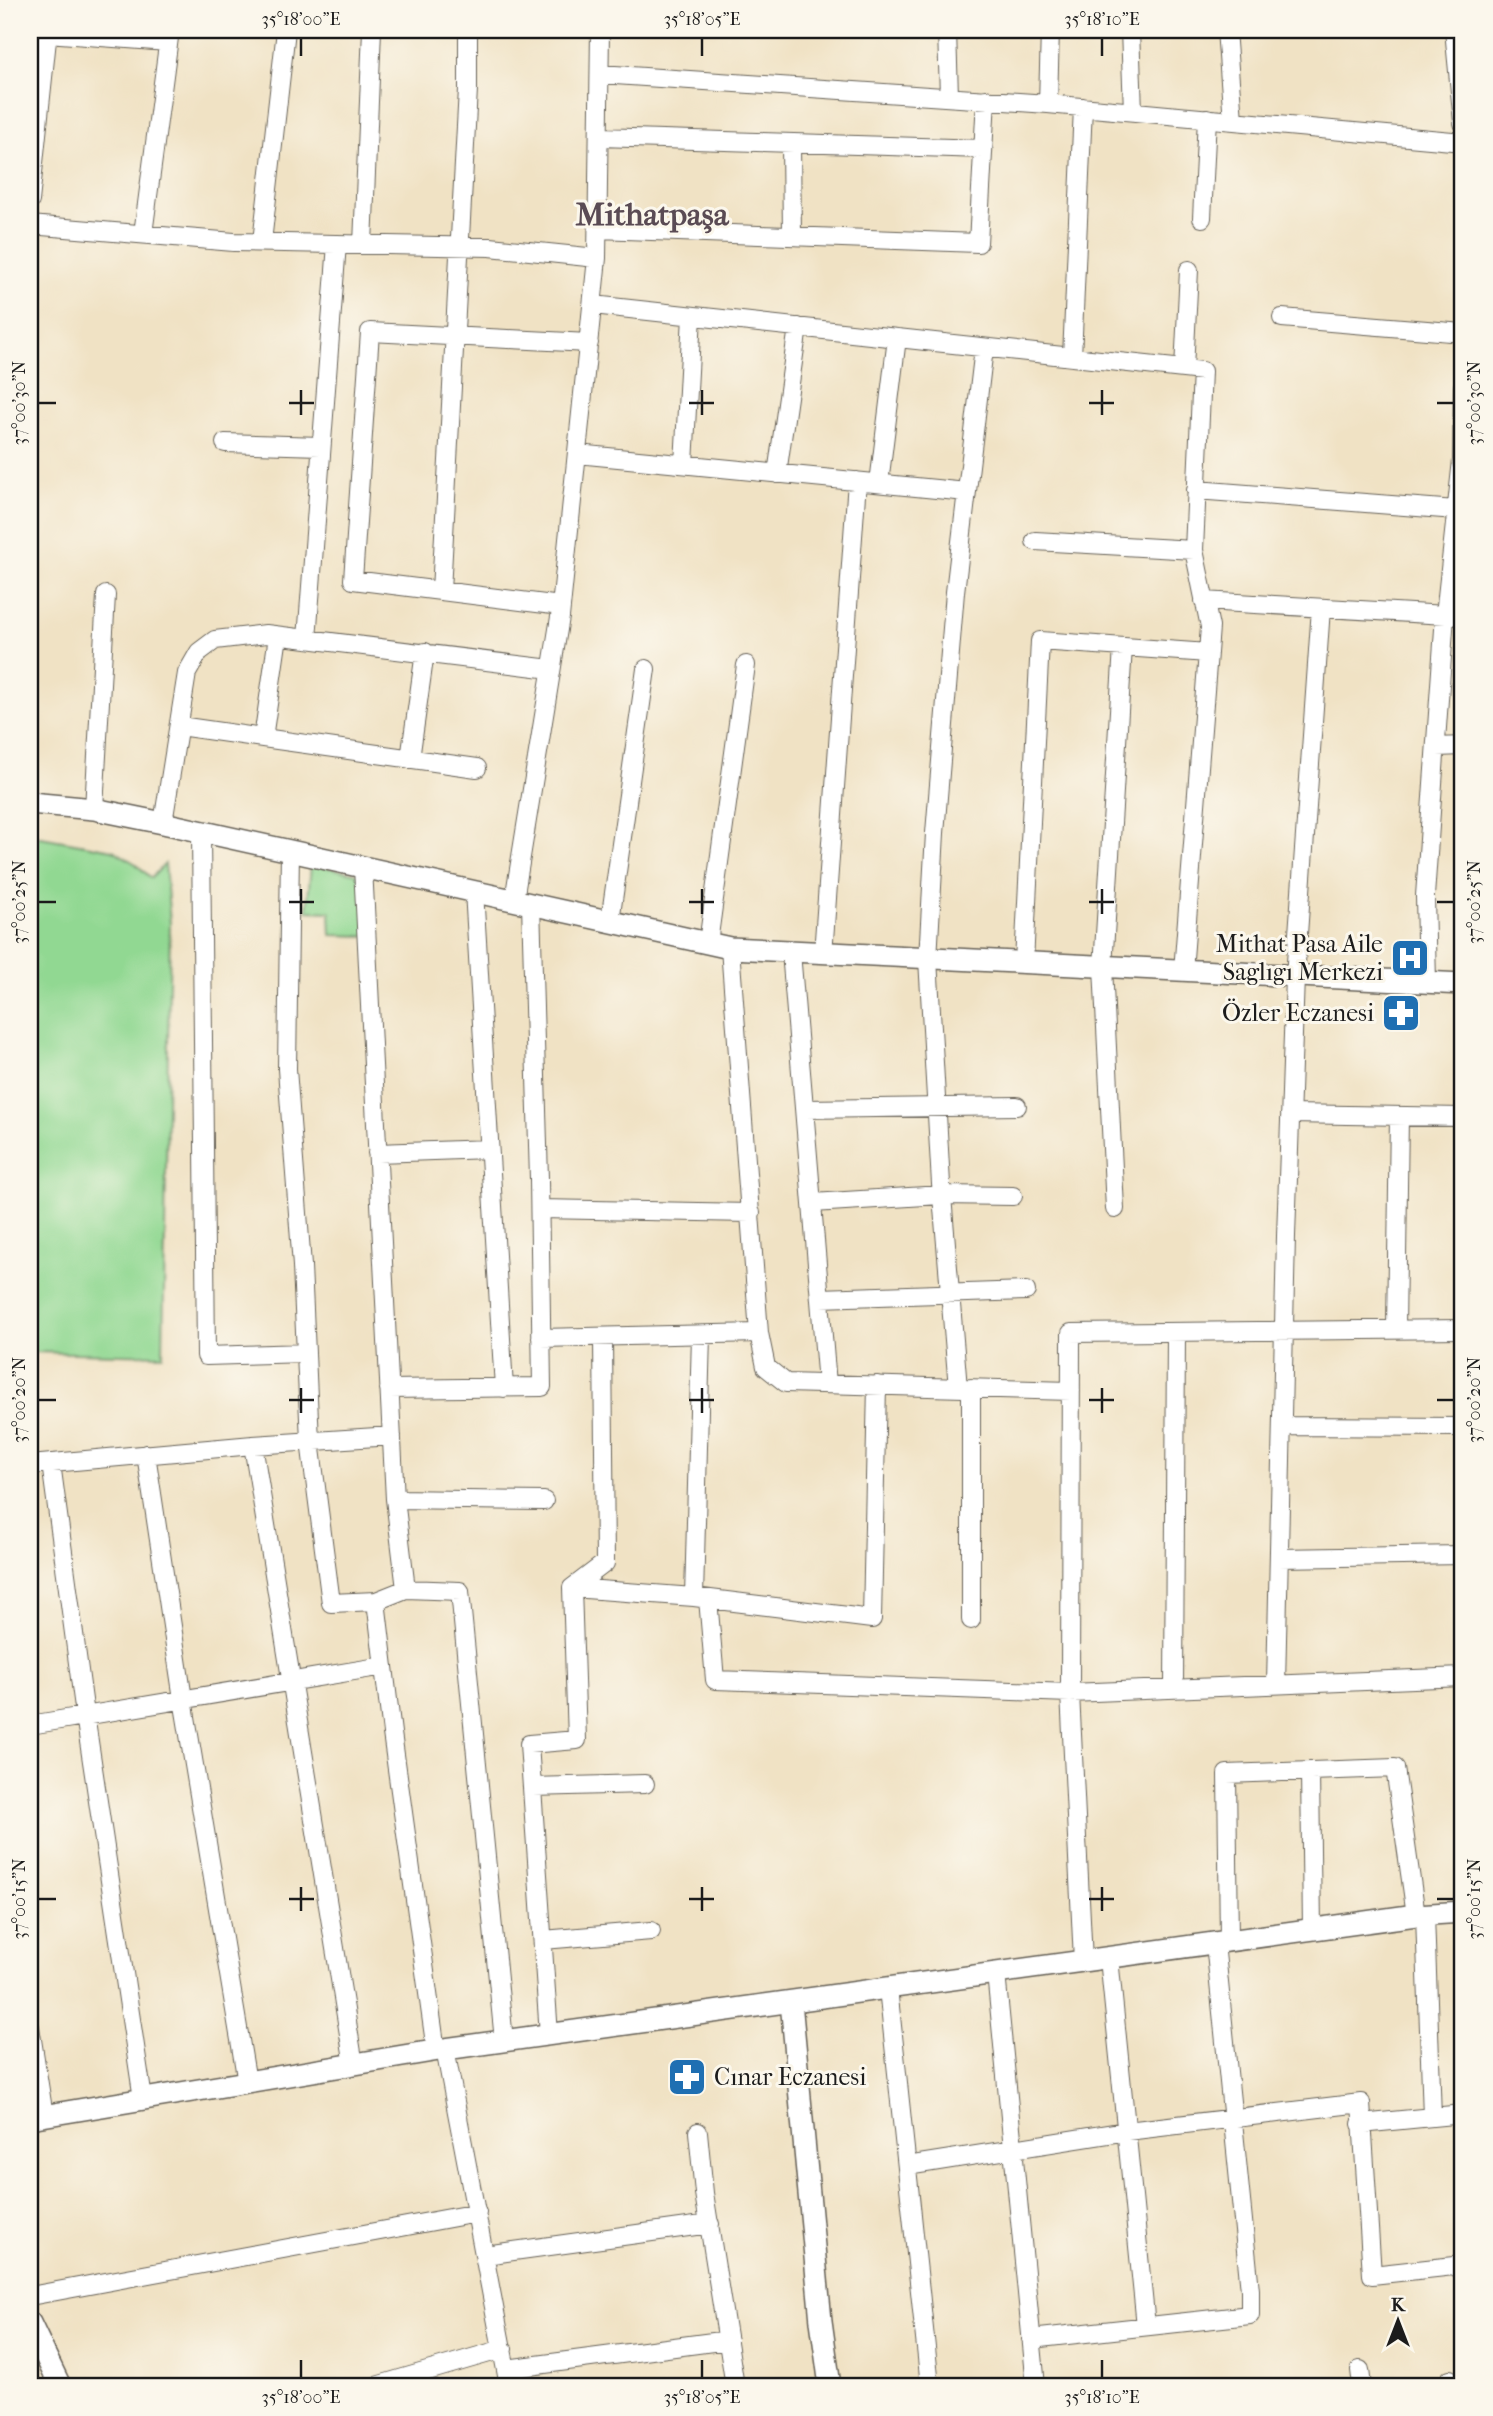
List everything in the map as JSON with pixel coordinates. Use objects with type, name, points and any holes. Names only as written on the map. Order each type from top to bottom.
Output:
[{"type":"street","points":[[262,242],[286,30]]},
{"type":"street","points":[[363,244],[372,30]]},
{"type":"street","points":[[441,591],[468,89],[468,30]]},
{"type":"street","points":[[389,1389],[542,1387],[540,1209],[523,902],[561,606],[593,305],[598,229],[600,30]]},
{"type":"street","points":[[947,30],[949,96]]},
{"type":"street","points":[[1048,104],[1050,30]]},
{"type":"street","points":[[1130,30],[1133,111]]},
{"type":"street","points":[[1226,30],[1233,120]]},
{"type":"street","points":[[1454,30],[1463,123]]},
{"type":"street","points":[[30,201],[48,32],[169,36],[143,234]]},
{"type":"street","points":[[600,74],[949,96],[1463,142]]},
{"type":"street","points":[[598,229],[978,243],[986,99]]},
{"type":"street","points":[[1072,357],[1083,107]]},
{"type":"street","points":[[1202,218],[1207,118]]},
{"type":"street","points":[[600,137],[983,149]]},
{"type":"street","points":[[791,143],[792,236]]},
{"type":"street","points":[[30,225],[262,242],[490,247],[597,258]]},
{"type":"street","points":[[307,639],[337,244]]},
{"type":"street","points":[[1184,369],[1189,270]]},
{"type":"street","points":[[593,305],[1202,371],[1194,550],[1210,627],[1182,971]]},
{"type":"street","points":[[684,464],[692,316]]},
{"type":"street","points":[[1282,318],[1463,333]]},
{"type":"street","points":[[777,474],[798,327]]},
{"type":"street","points":[[561,606],[353,580],[370,332],[589,343]]},
{"type":"street","points":[[879,483],[897,338]]},
{"type":"street","points":[[971,1620],[964,1388],[950,1292],[928,959],[935,833],[954,605],[984,348]]},
{"type":"street","points":[[1427,983],[1425,896],[1437,747],[1454,616],[1457,510],[1463,443],[1463,387]]},
{"type":"street","points":[[225,443],[321,446]]},
{"type":"street","points":[[578,454],[967,492]]},
{"type":"street","points":[[822,954],[857,481]]},
{"type":"street","points":[[1196,490],[1457,510]]},
{"type":"street","points":[[1035,541],[1194,550]]},
{"type":"street","points":[[94,809],[106,595]]},
{"type":"street","points":[[1205,601],[1454,616]]},
{"type":"street","points":[[1276,1685],[1295,977],[1321,608]]},
{"type":"street","points":[[163,823],[187,673],[199,652],[215,640],[242,636],[278,636],[551,669]]},
{"type":"street","points":[[264,738],[278,636]]},
{"type":"street","points":[[1024,963],[1040,641],[1208,653]]},
{"type":"street","points":[[1115,1209],[1103,967],[1123,647]]},
{"type":"street","points":[[410,759],[425,652]]},
{"type":"street","points":[[708,943],[746,665]]},
{"type":"street","points":[[610,921],[646,669]]},
{"type":"street","points":[[179,726],[477,768]]},
{"type":"street","points":[[1437,747],[1463,746]]},
{"type":"street","points":[[30,803],[94,809],[163,823],[730,948],[1463,984]]},
{"type":"street","points":[[201,831],[206,1356],[306,1353]]},
{"type":"street","points":[[290,851],[287,1069],[310,1441],[331,1603],[376,1601],[406,1589],[460,1591],[504,2041]]},
{"type":"street","points":[[363,867],[395,1499],[406,1589]]},
{"type":"street","points":[[474,891],[504,1388]]},
{"type":"street","points":[[730,948],[759,1333],[766,1367],[786,1382],[1070,1391]]},
{"type":"street","points":[[791,952],[827,1384]]},
{"type":"street","points":[[805,1108],[1017,1106]]},
{"type":"street","points":[[1290,1114],[1463,1117]]},
{"type":"street","points":[[1396,1329],[1399,1116]]},
{"type":"street","points":[[377,1153],[489,1149]]},
{"type":"street","points":[[813,1203],[942,1195],[1013,1196]]},
{"type":"street","points":[[540,1209],[751,1213]]},
{"type":"street","points":[[820,1298],[1026,1291]]},
{"type":"street","points":[[1083,1961],[1070,1693],[1070,1333],[1463,1329]]},
{"type":"street","points":[[1174,1689],[1176,1332]]},
{"type":"street","points":[[541,1338],[759,1333]]},
{"type":"street","points":[[701,1335],[701,1598],[715,1680],[1070,1693],[1463,1677]]},
{"type":"street","points":[[572,1588],[605,1563],[603,1337]]},
{"type":"street","points":[[572,1588],[701,1598],[872,1619],[877,1385]]},
{"type":"street","points":[[1282,1426],[1463,1427]]},
{"type":"street","points":[[30,1465],[253,1445],[392,1436]]},
{"type":"street","points":[[253,1445],[355,2064]]},
{"type":"street","points":[[146,1454],[183,1699],[247,2082]]},
{"type":"street","points":[[51,1463],[85,1716],[143,2099]]},
{"type":"street","points":[[395,1499],[544,1501]]},
{"type":"street","points":[[1279,1558],[1463,1555]]},
{"type":"street","points":[[549,2035],[529,1744],[578,1740],[572,1588]]},
{"type":"street","points":[[376,1601],[441,2050],[477,2213],[508,2378],[728,2340]]},
{"type":"street","points":[[30,1725],[384,1665]]},
{"type":"street","points":[[1031,2339],[1250,2315],[1250,2290],[1232,2119],[1222,1942],[1227,1774],[1395,1768],[1420,1915],[1432,2117]]},
{"type":"street","points":[[1310,1771],[1312,1930]]},
{"type":"street","points":[[533,1787],[645,1784]]},
{"type":"street","points":[[30,2027],[37,2117],[441,2050],[1420,1915],[1463,1912]]},
{"type":"street","points":[[543,1940],[652,1931]]},
{"type":"street","points":[[1109,1958],[1146,2326]]},
{"type":"street","points":[[996,1973],[1036,2386]]},
{"type":"street","points":[[888,1988],[930,2386]]},
{"type":"street","points":[[791,2002],[821,2321],[830,2386]]},
{"type":"street","points":[[907,2166],[1127,2131],[1361,2103],[1372,2275],[1463,2265]]},
{"type":"street","points":[[1361,2124],[1463,2114]]},
{"type":"street","points":[[698,2132],[735,2386]]},
{"type":"street","points":[[30,2296],[477,2213]]},
{"type":"street","points":[[485,2255],[710,2224]]},
{"type":"street","points":[[30,2323],[60,2386]]},
{"type":"street","points":[[376,2386],[503,2349]]},
{"type":"green space","points":[[30,835],[113,850],[136,864],[151,878],[165,864],[170,923],[163,1355],[30,1352]]},
{"type":"green space","points":[[311,864],[363,875],[367,936],[331,935],[330,912],[307,911]]},
{"type":"place","name":"Mithat Pasa Aile Saglıgı Merkezi","points":[[1410,958]]},
{"type":"place","name":"Özler Eczanesi","points":[[1401,1013]]},
{"type":"place","name":"Cınar Eczanesi","points":[[687,2077]]},
{"type":"district","name":"Mithatpaşa","points":[[652,214]]}]
